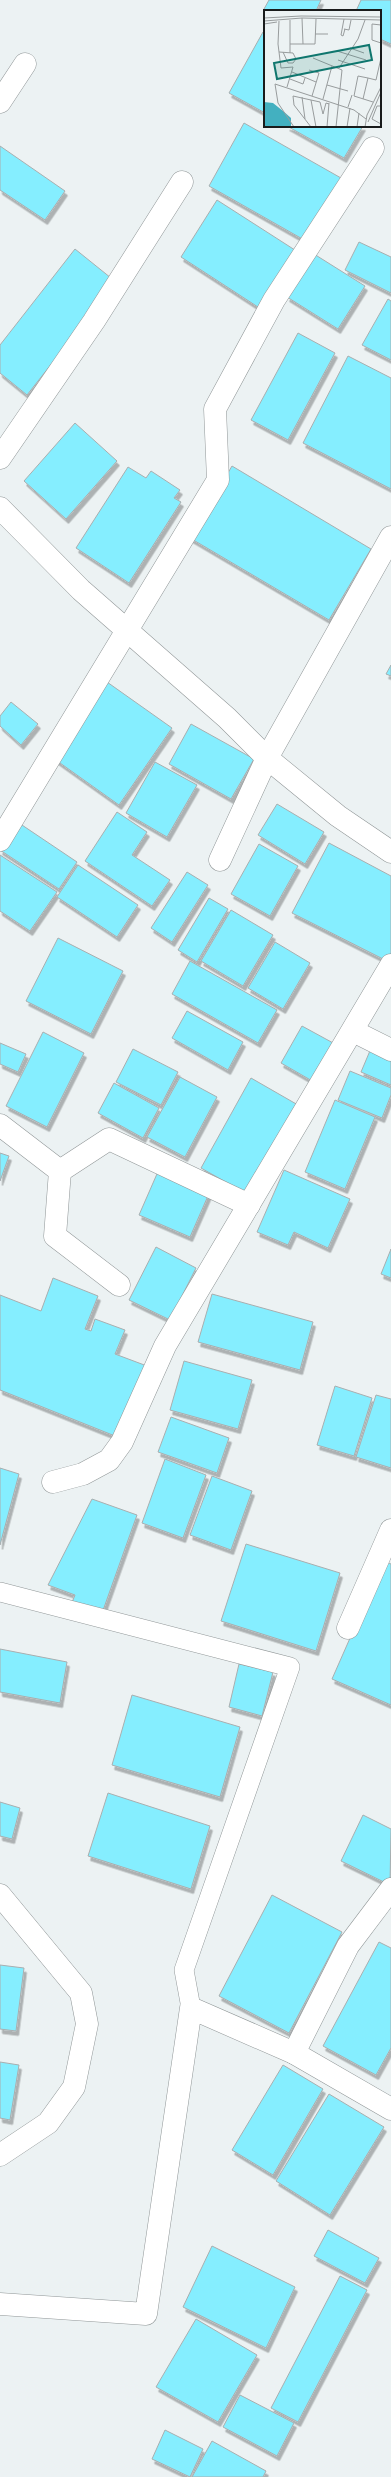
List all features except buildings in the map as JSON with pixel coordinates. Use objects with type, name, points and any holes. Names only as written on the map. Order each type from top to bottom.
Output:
[{"type":"street","points":[[0,102],[25,64]]},
{"type":"street","points":[[0,840],[128,632],[218,480],[215,409],[274,300],[373,148]]},
{"type":"street","points":[[0,458],[94,321],[182,182]]},
{"type":"street","points":[[3,518],[128,632],[228,718],[267,758],[338,816],[391,852]]},
{"type":"street","points":[[220,860],[267,758],[391,537]]},
{"type":"street","points":[[53,1482],[82,1474],[109,1460],[122,1442],[165,1346],[353,1032],[391,965]]},
{"type":"street","points":[[353,1032],[391,1050]]},
{"type":"street","points":[[0,1125],[60,1171]]},
{"type":"street","points":[[60,1171],[109,1139],[249,1205]]},
{"type":"street","points":[[60,1171],[55,1236],[119,1285]]},
{"type":"street","points":[[348,1628],[391,1530]]},
{"type":"street","points":[[294,2053],[348,1946],[391,1889]]},
{"type":"street","points":[[0,1895],[81,1993],[87,2024],[74,2087],[48,2123],[0,2155]]},
{"type":"street","points":[[0,2304],[146,2314],[191,2008],[294,2053],[391,2109]]},
{"type":"lane","points":[[0,1592],[290,1668],[184,1970],[191,2008]]}]
